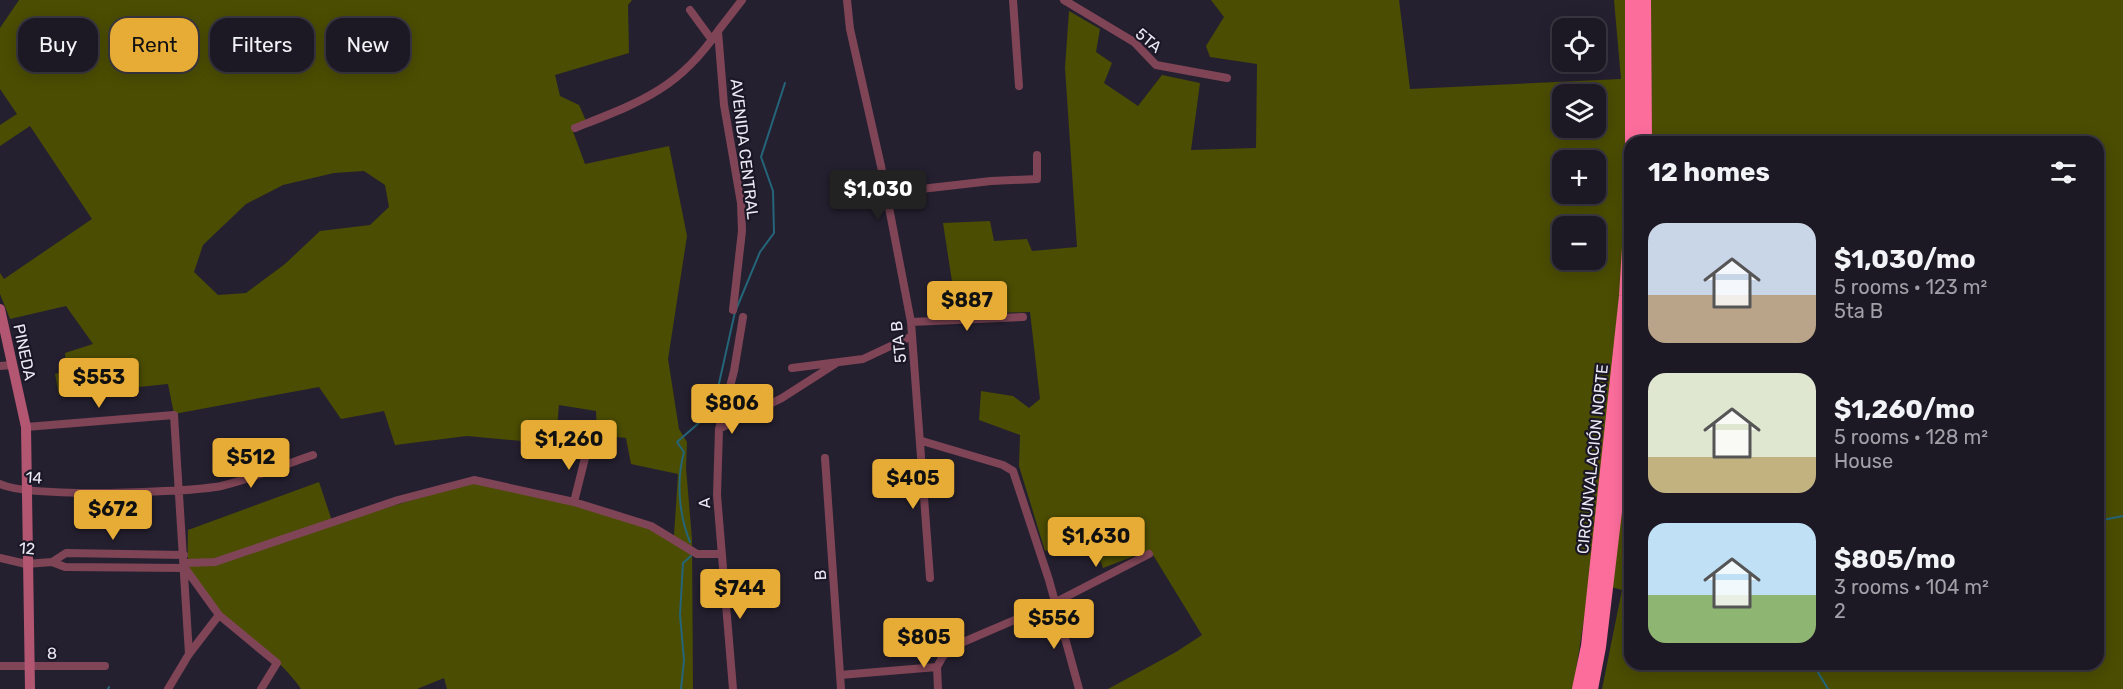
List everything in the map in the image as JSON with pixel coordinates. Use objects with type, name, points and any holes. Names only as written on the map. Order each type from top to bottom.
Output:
[{"type":"highway","points":[[1632,0],[1632,136]]},
{"type":"highway","points":[[1644,0],[1645,136]]},
{"type":"highway","name":"CIRCUNVALACIÓN NORTE","points":[[1580,689],[1588,646],[1624,314]]},
{"type":"highway","name":"CIRCUNVALACIÓN NORTE","points":[[1591,689],[1599,647],[1624,436]]},
{"type":"street","points":[[575,128],[651,97],[686,71],[742,0]]},
{"type":"street","name":"5TA B","points":[[847,0],[850,29],[886,193],[911,322],[922,441],[930,578]]},
{"type":"street","points":[[1013,0],[1019,86]]},
{"type":"street","name":"5TA","points":[[1064,0],[1134,42],[1156,64],[1227,78]]},
{"type":"street","points":[[690,10],[712,40]]},
{"type":"street","name":"AVENIDA CENTRAL","points":[[718,31],[724,105],[741,202],[742,231],[733,310]]},
{"type":"street","points":[[886,193],[991,181],[1037,179],[1037,155]]},
{"type":"street","name":"PINEDA","points":[[0,309],[26,427],[28,491],[26,564],[30,689]]},
{"type":"street","name":"A","points":[[733,689],[717,495],[719,429],[734,371],[743,317]]},
{"type":"street","points":[[911,322],[1023,317]]},
{"type":"street","points":[[792,368],[863,359],[912,336]]},
{"type":"street","points":[[719,429],[782,398],[835,364]]},
{"type":"street","points":[[0,366],[13,365]]},
{"type":"street","points":[[26,427],[174,415],[181,491],[185,614],[189,654]]},
{"type":"street","points":[[922,441],[1003,465],[1013,471],[1079,689]]},
{"type":"street","points":[[574,502],[588,446]]},
{"type":"street","name":"14","points":[[0,484],[28,491],[181,491],[221,486],[313,455]]},
{"type":"street","name":"B","points":[[825,458],[841,689]]},
{"type":"street","points":[[185,562],[215,562],[398,500],[474,480],[574,502],[651,526],[697,554],[722,554]]},
{"type":"street","name":"12","points":[[52,562],[66,553],[185,562]]},
{"type":"street","points":[[938,689],[937,667],[943,656],[961,643],[1054,603],[1149,554]]},
{"type":"street","name":"12","points":[[0,558],[26,564],[52,562],[65,567],[185,562]]},
{"type":"street","points":[[185,562],[219,615],[277,663],[261,689]]},
{"type":"street","points":[[168,689],[189,654],[219,615]]},
{"type":"street","name":"8","points":[[0,666],[105,666]]},
{"type":"street","points":[[840,675],[937,667]]},
{"type":"shaded area","points":[[19,0],[632,0],[628,5],[629,53],[555,75],[560,96],[579,105],[586,121],[572,129],[585,164],[669,146],[687,236],[668,359],[679,429],[687,442],[686,468],[692,539],[693,689],[447,689],[444,678],[417,689],[301,689],[275,660],[229,622],[202,593],[190,571],[188,530],[319,482],[333,524],[472,482],[574,502],[674,536],[678,474],[631,464],[626,438],[597,435],[596,411],[559,405],[555,450],[522,441],[467,436],[395,445],[384,411],[341,419],[319,387],[174,414],[168,384],[59,395],[55,374],[67,371],[65,353],[93,344],[66,306],[10,319],[0,294],[0,273],[4,279],[92,219],[30,126],[0,146],[0,125],[17,114],[0,89],[0,28]],"holes":[[[364,171],[385,185],[389,207],[370,225],[320,231],[285,264],[246,293],[218,295],[194,272],[203,245],[246,204],[283,185],[334,173]]]},
{"type":"shaded area","points":[[1211,0],[1399,0],[1410,89],[1621,79],[1614,0],[2123,0],[2123,689],[1602,689],[1622,590],[1590,581],[1573,689],[1108,689],[1202,635],[1150,550],[1103,568],[1092,537],[1045,551],[1019,466],[1020,435],[979,420],[981,391],[1013,396],[1029,408],[1040,399],[1030,312],[957,314],[943,223],[990,221],[994,241],[1027,239],[1032,251],[1077,247],[1065,68],[1069,11],[1100,29],[1096,52],[1112,63],[1104,83],[1138,106],[1162,75],[1200,83],[1191,150],[1256,148],[1257,64],[1210,57],[1206,46],[1224,17]]},
{"type":"waterway","points":[[690,542],[683,521],[679,486],[684,452],[677,442],[700,422],[711,419],[735,312],[760,252],[774,233],[773,191],[761,157],[785,83]]},
{"type":"waterway","points":[[2104,520],[2123,516]]},
{"type":"waterway","points":[[681,689],[684,660],[680,615],[683,563],[691,556]]},
{"type":"waterway","points":[[1817,670],[1828,689]]}]
